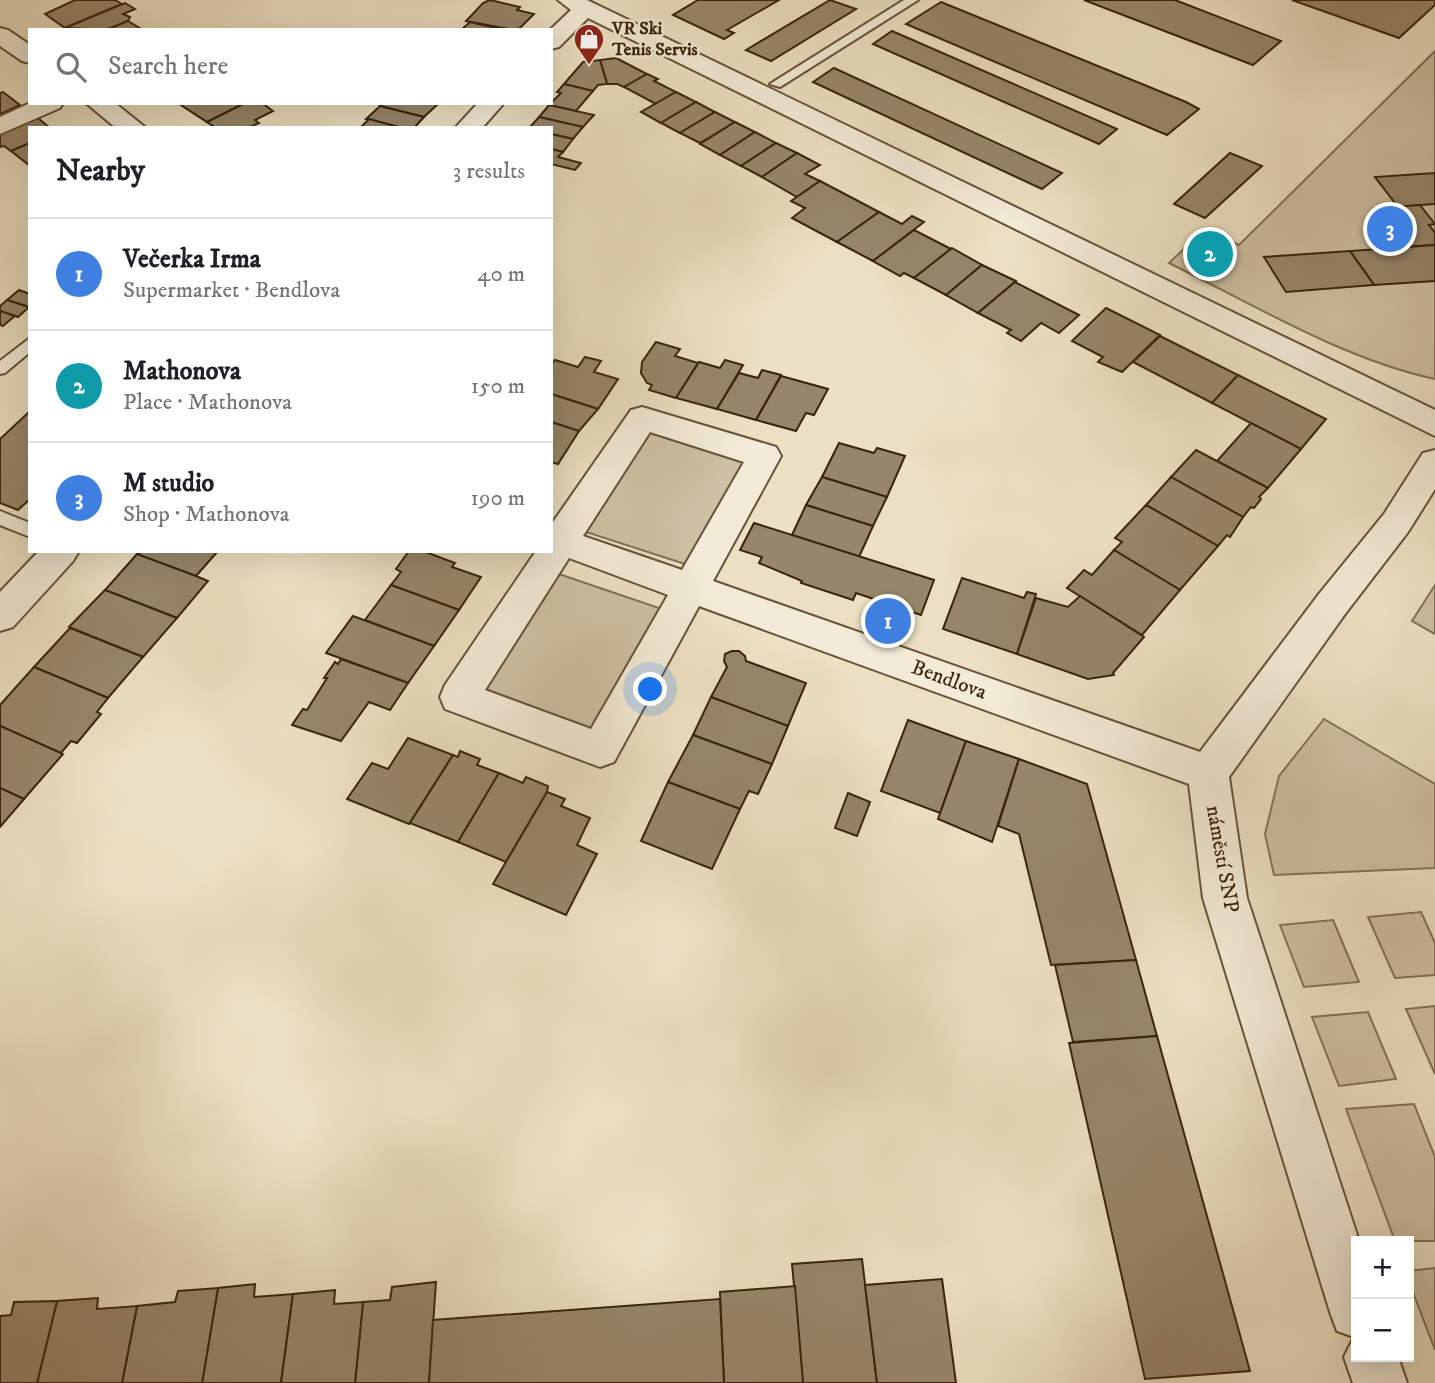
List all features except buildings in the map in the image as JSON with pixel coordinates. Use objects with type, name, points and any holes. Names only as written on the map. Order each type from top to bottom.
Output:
[{"type":"street","points":[[553,39],[577,4],[1435,424]]},
{"type":"street","points":[[0,35],[28,55]]},
{"type":"street","points":[[0,126],[47,105]]},
{"type":"street","points":[[101,105],[130,126]]},
{"type":"street","points":[[470,126],[490,105]]},
{"type":"street","points":[[548,553],[459,696],[600,750],[764,456],[642,418],[556,540]]},
{"type":"street","points":[[1208,773],[1332,604],[1396,523],[1435,462]]},
{"type":"street","name":"Bendlova","points":[[556,540],[1208,773]]},
{"type":"street","points":[[0,616],[59,553]]},
{"type":"street","name":"náměstí SNP","points":[[1208,773],[1225,898],[1352,1299]]},
{"type":"street","points":[[1373,1362],[1380,1383]]},
{"type":"lane","points":[[776,84],[912,0]]},
{"type":"lane","points":[[0,369],[28,345]]},
{"type":"lane","points":[[0,518],[28,529]]},
{"type":"shaded area","points":[[1435,51],[1435,379],[1367,359],[1333,345],[1169,263],[1204,230],[1239,245]]},
{"type":"shaded area","points":[[650,432],[739,459],[744,466],[691,566],[580,530],[639,435]]},
{"type":"shaded area","points":[[553,572],[662,609],[591,733],[495,704],[481,686]]},
{"type":"shaded area","points":[[1435,585],[1435,634],[1412,621]]},
{"type":"shaded area","points":[[1324,719],[1435,784],[1435,868],[1274,875],[1265,834],[1279,776]]},
{"type":"shaded area","points":[[1421,912],[1435,943],[1435,975],[1395,978],[1368,917]]},
{"type":"shaded area","points":[[1333,920],[1359,982],[1304,987],[1280,925]]},
{"type":"shaded area","points":[[1435,1006],[1435,1074],[1406,1009]]},
{"type":"shaded area","points":[[1368,1012],[1396,1079],[1339,1086],[1312,1017]]},
{"type":"shaded area","points":[[1414,1104],[1435,1157],[1435,1241],[1414,1241],[1414,1236],[1393,1236],[1346,1109]]},
{"type":"shaded area","points":[[1435,1268],[1435,1350],[1414,1295],[1414,1270]]},
{"type":"place","name":"VR Ski Tenis Servis","points":[[589,66]]},
{"type":"place","name":"M studio","points":[[1390,229]]},
{"type":"place","name":"Mathonova","points":[[1210,254]]},
{"type":"place","name":"Večerka Irma","points":[[888,621]]}]
